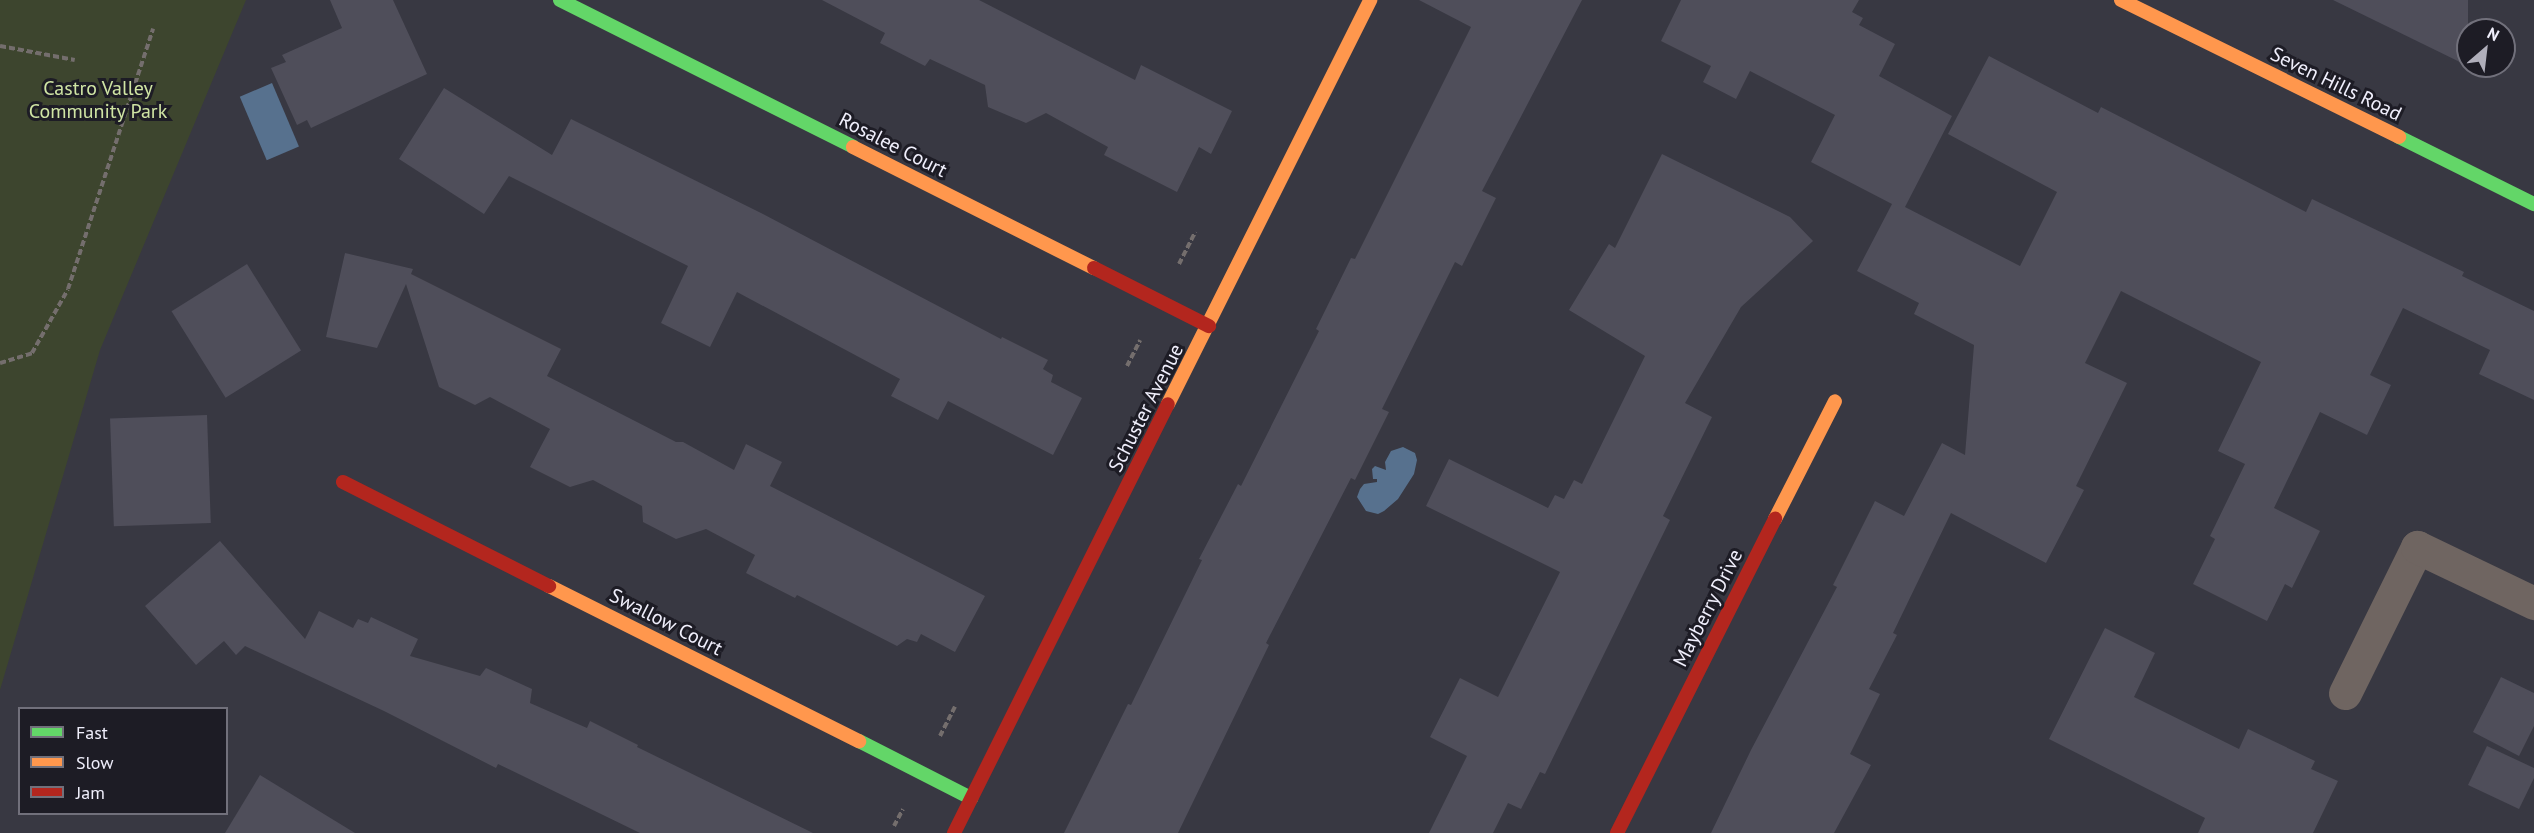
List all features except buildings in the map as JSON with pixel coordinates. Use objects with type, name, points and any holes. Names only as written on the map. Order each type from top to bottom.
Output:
[{"type":"street","name":"Rosalee Court","points":[[560,0],[1209,326]]},
{"type":"street","name":"Schuster Avenue","points":[[954,833],[1371,0]]},
{"type":"street","name":"Seven Hills Road","points":[[2121,0],[2534,204]]},
{"type":"street","name":"Mayberry Drive","points":[[1617,833],[1835,401]]},
{"type":"street","name":"Swallow Court","points":[[343,482],[972,798]]},
{"type":"street","points":[[2345,693],[2416,547],[2534,603]]},
{"type":"path","points":[[0,363],[32,353],[68,289],[153,29]]},
{"type":"path","points":[[0,46],[75,60]]},
{"type":"green space","name":"Castro Valley Community Park","points":[[0,0],[246,0],[100,350],[0,690]]},
{"type":"water","points":[[272,83],[299,147],[267,160],[240,97]]},
{"type":"water","points":[[1403,447],[1415,453],[1417,460],[1414,474],[1398,499],[1384,511],[1378,514],[1366,511],[1357,497],[1360,489],[1364,484],[1377,482],[1377,479],[1373,479],[1372,469],[1375,466],[1386,470],[1385,462],[1391,451]]},
{"type":"traffic: fast","points":[[560,0],[853,147]]},
{"type":"traffic: fast","points":[[2399,137],[2534,204]]},
{"type":"traffic: fast","points":[[859,741],[971,798]]},
{"type":"traffic: slow","points":[[1168,404],[1370,0]]},
{"type":"traffic: slow","points":[[2121,0],[2399,137]]},
{"type":"traffic: slow","points":[[853,147],[1094,268]]},
{"type":"traffic: slow","points":[[1775,519],[1835,401]]},
{"type":"traffic: slow","points":[[549,586],[859,741]]},
{"type":"traffic: jam","points":[[1094,268],[1209,326]]},
{"type":"traffic: jam","points":[[954,833],[1168,404]]},
{"type":"traffic: jam","points":[[343,482],[549,586]]},
{"type":"traffic: jam","points":[[1617,833],[1775,519]]}]
